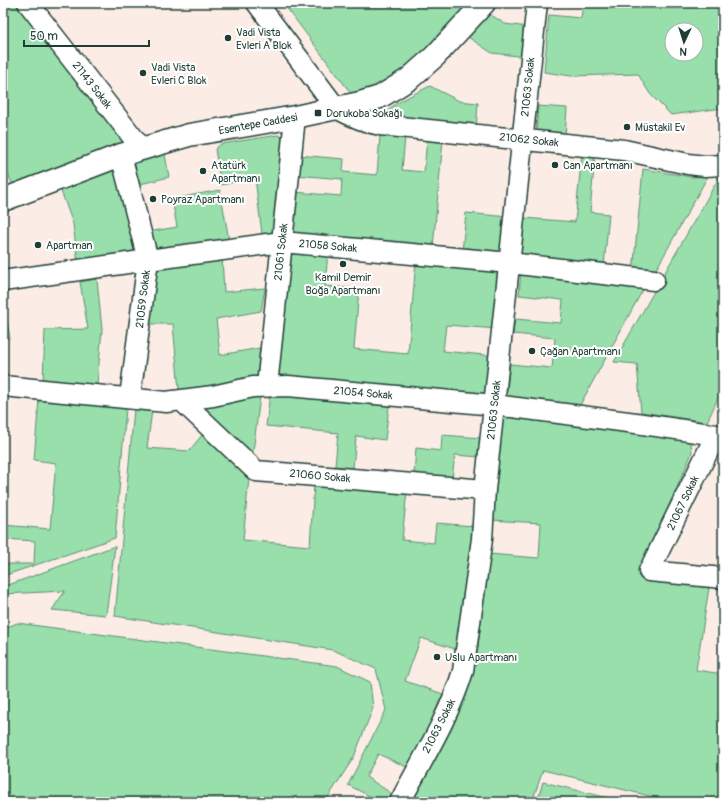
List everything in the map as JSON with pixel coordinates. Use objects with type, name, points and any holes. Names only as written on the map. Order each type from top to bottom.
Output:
[{"type":"main road","name":"Esentepe Caddesi","points":[[4,197],[121,155],[189,135],[295,118],[380,97],[409,79],[435,56],[484,3]]},
{"type":"street","name":"21143 Sokak","points":[[28,3],[142,149]]},
{"type":"street","points":[[257,3],[336,108]]},
{"type":"street","name":"21063 Sokak","points":[[400,802],[449,707],[464,671],[482,540],[485,490],[537,3]]},
{"type":"street","name":"21062 Sokak","points":[[336,108],[353,118],[368,123],[624,150],[688,164],[705,166],[723,165]]},
{"type":"street","name":"21061 Sokak","points":[[267,386],[295,118]]},
{"type":"street","name":"21059 Sokak","points":[[121,155],[148,260],[130,397]]},
{"type":"street","name":"21058 Sokak","points":[[3,281],[282,242],[510,263],[654,280]]},
{"type":"street","name":"21054 Sokak","points":[[3,386],[130,397],[166,402],[213,396],[253,387],[288,386],[495,405],[720,436]]},
{"type":"street","name":"21060 Sokak","points":[[182,401],[256,471],[485,490]]},
{"type":"street","name":"21067 Sokak","points":[[720,436],[649,571],[723,578]]},
{"type":"green space","points":[[3,3],[19,3],[125,141],[14,187],[3,164]]},
{"type":"green space","points":[[283,3],[472,3],[405,71],[375,88],[353,96]]},
{"type":"green space","points":[[583,3],[723,3],[723,108],[671,115],[650,94],[638,74],[571,76],[544,72],[549,15],[581,18]]},
{"type":"green space","points":[[485,11],[505,24],[528,27],[526,57],[492,53],[468,37]]},
{"type":"green space","points":[[430,86],[459,101],[478,103],[476,129],[390,119],[388,112],[391,107]]},
{"type":"green space","points":[[538,106],[567,108],[565,137],[536,135]]},
{"type":"green space","points":[[278,135],[287,141],[276,233],[262,234],[255,178],[221,185],[215,149],[221,144]]},
{"type":"green space","points":[[380,135],[405,137],[402,170],[424,172],[427,138],[443,140],[433,247],[291,235],[294,192],[341,196],[342,179],[296,175],[298,155],[344,159],[343,172],[377,175]]},
{"type":"green space","points":[[582,153],[595,155],[590,212],[609,214],[604,266],[521,259],[524,218],[575,222]]},
{"type":"green space","points":[[165,154],[169,177],[136,185],[133,164],[140,159]]},
{"type":"green space","points":[[107,169],[117,173],[135,245],[133,255],[78,263],[73,224],[60,188]]},
{"type":"green space","points":[[643,169],[692,177],[708,176],[653,275],[633,272]]},
{"type":"green space","points":[[721,174],[723,174],[723,387],[707,422],[641,412],[637,364],[614,362]]},
{"type":"green space","points":[[220,190],[229,240],[152,253],[148,232],[177,227],[172,199]]},
{"type":"green space","points":[[466,213],[509,217],[505,256],[462,252]]},
{"type":"green space","points":[[285,249],[328,252],[325,286],[359,289],[354,349],[408,354],[416,261],[502,268],[497,329],[446,325],[443,351],[495,356],[491,397],[279,377],[274,371]]},
{"type":"green space","points":[[222,257],[224,292],[265,288],[261,311],[216,319],[220,355],[260,348],[260,375],[249,382],[179,390],[173,324],[147,324],[153,269]]},
{"type":"green space","points":[[521,271],[646,284],[580,405],[506,398],[510,364],[552,368],[555,338],[513,334],[515,319],[561,323],[563,300],[519,295]]},
{"type":"green space","points":[[97,279],[102,330],[97,385],[43,380],[45,330],[88,329],[80,282]]},
{"type":"green space","points":[[3,297],[10,338],[3,338]]},
{"type":"green space","points":[[270,393],[389,406],[385,440],[356,436],[353,468],[335,466],[338,433],[266,426]]},
{"type":"green space","points":[[260,396],[252,460],[199,409],[233,400]]},
{"type":"green space","points":[[39,398],[126,408],[115,538],[3,576],[3,564],[34,564],[35,541],[3,539],[3,525],[50,529],[56,463],[34,460]]},
{"type":"green space","points":[[134,409],[152,410],[147,448],[189,451],[202,435],[249,478],[243,540],[310,546],[314,484],[407,491],[402,540],[434,543],[436,523],[474,526],[467,602],[455,649],[421,638],[405,681],[443,694],[414,759],[407,767],[378,754],[366,777],[394,795],[391,802],[381,802],[348,785],[386,710],[376,669],[333,650],[115,616]]},
{"type":"green space","points":[[503,413],[626,428],[642,433],[691,443],[692,453],[638,576],[709,588],[696,670],[723,674],[723,802],[674,802],[543,770],[532,802],[410,802],[461,699],[477,657],[488,554],[539,558],[541,523],[490,520]]},
{"type":"green space","points":[[442,435],[482,438],[480,457],[455,455],[452,478],[414,474],[416,448],[441,451]]},
{"type":"green space","points":[[115,546],[106,615],[52,610],[65,591],[3,594],[3,587]]},
{"type":"green space","points":[[17,623],[337,666],[370,682],[373,708],[354,757],[325,802],[3,802],[3,629]]},
{"type":"green space","points":[[543,782],[625,802],[537,802]]},
{"type":"place","name":"Vadi Vista Evleri A Blok","points":[[228,38]]},
{"type":"place","name":"Vadi Vista Evleri C Blok","points":[[143,73]]},
{"type":"place","name":"Dorukoba Sokağı","points":[[318,113]]},
{"type":"place","name":"Müstakil Ev","points":[[627,127]]},
{"type":"place","name":"Can Apartmanı","points":[[555,165]]},
{"type":"place","name":"Atatürk Apartmanı","points":[[203,171]]},
{"type":"place","name":"Poyraz Apartmanı","points":[[153,199]]},
{"type":"place","name":"Apartman","points":[[38,245]]},
{"type":"place","name":"Kamil Demir Boğa Apartmanı","points":[[343,264]]},
{"type":"place","name":"Çağan Apartmanı","points":[[532,351]]},
{"type":"place","name":"Uslu Apartmanı","points":[[437,657]]}]
